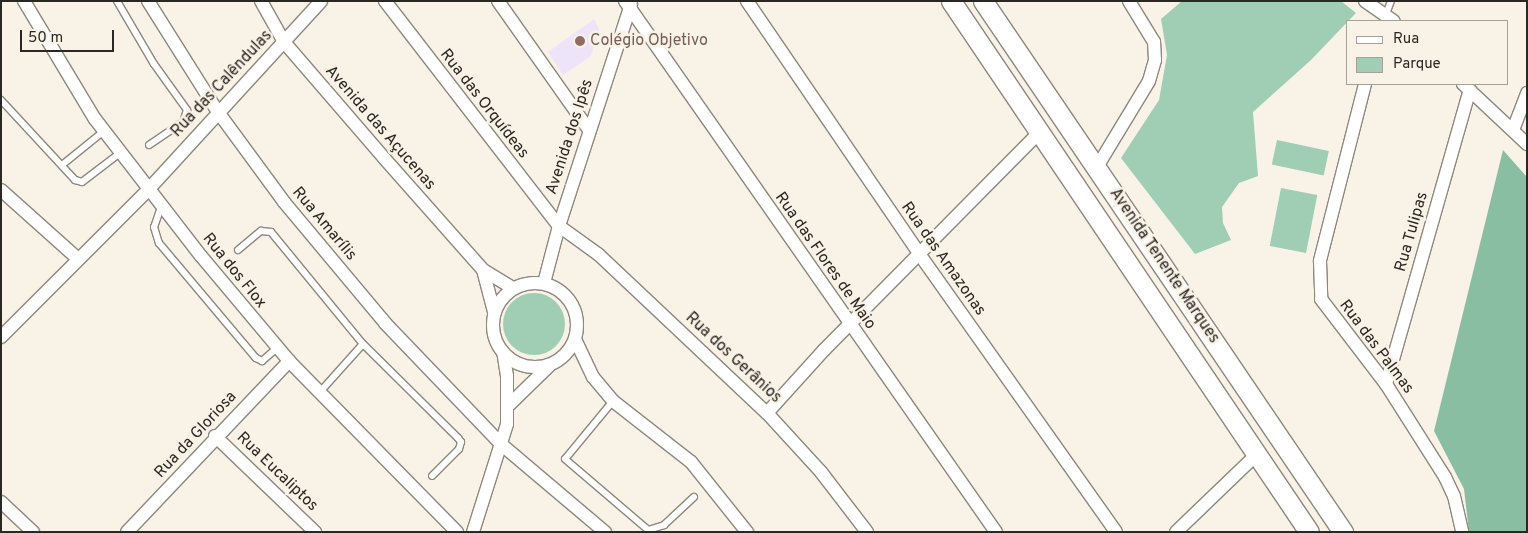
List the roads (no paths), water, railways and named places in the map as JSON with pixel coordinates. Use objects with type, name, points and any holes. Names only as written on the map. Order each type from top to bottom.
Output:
[{"type":"main road","name":"Avenida Tenente Marques","points":[[951,1],[1041,131],[1309,532]]},
{"type":"main road","name":"Avenida Tenente Marques","points":[[983,1],[1343,532]]},
{"type":"street","name":"Rua dos Flox","points":[[24,1],[104,131],[161,207],[277,348],[457,532]]},
{"type":"street","name":"Rua Amarílis","points":[[148,1],[218,112],[284,202],[386,323],[502,445],[605,532]]},
{"type":"street","name":"Avenida das Açucenas","points":[[261,1],[284,42],[484,270],[513,288]]},
{"type":"street","name":"Rua das Calêndulas","points":[[1,337],[77,258],[148,190],[321,1]]},
{"type":"street","name":"Rua das Orquídeas","points":[[385,1],[558,226]]},
{"type":"street","points":[[498,1],[589,130]]},
{"type":"street","name":"Rua das Amazonas","points":[[747,1],[920,255],[1116,532]]},
{"type":"street","points":[[1097,167],[1149,81],[1155,60],[1154,42],[1129,1]]},
{"type":"street","points":[[1365,1],[1388,19]]},
{"type":"street","name":"Avenida dos Ipês","points":[[544,283],[558,226],[629,4]]},
{"type":"street","name":"Rua das Flores de Maio","points":[[629,4],[850,325],[996,532]]},
{"type":"street","name":"Rua das Palmas","points":[[1365,85],[1320,261],[1319,288],[1326,309],[1386,384],[1444,477],[1454,496],[1462,532]]},
{"type":"street","points":[[1466,87],[1527,144]]},
{"type":"street","name":"Rua Tulipas","points":[[1386,384],[1466,87]]},
{"type":"street","points":[[1513,130],[1527,93]]},
{"type":"street","points":[[767,413],[850,325],[1041,131]]},
{"type":"street","points":[[1,190],[77,258]]},
{"type":"street","name":"Rua dos Gerânios","points":[[558,226],[598,254],[767,413],[821,472],[868,532]]},
{"type":"street","name":"Avenida das Açucenas","points":[[484,270],[494,312]]},
{"type":"street","points":[[473,532],[502,445],[509,405],[502,352],[493,333],[494,312],[498,303],[513,288],[532,282],[544,283],[556,288],[572,306],[577,328],[574,339],[569,349],[509,405]]},
{"type":"street","points":[[574,339],[593,378],[613,401],[692,462],[747,532]]},
{"type":"street","points":[[502,352],[515,362],[530,367],[552,363]]},
{"type":"street","name":"Rua da Gloriosa","points":[[133,530],[215,436],[289,361]]},
{"type":"street","name":"Rua Eucaliptos","points":[[215,436],[316,532]]},
{"type":"street","points":[[1176,532],[1258,453]]},
{"type":"street","points":[[1,502],[32,532]]},
{"type":"lane","points":[[117,1],[187,110],[183,122],[149,145]]},
{"type":"lane","points":[[1388,19],[1391,1]]},
{"type":"lane","points":[[1,100],[75,180],[82,182],[120,153]]},
{"type":"lane","points":[[62,165],[104,131]]},
{"type":"lane","points":[[161,207],[154,226],[159,243],[256,358],[262,361],[277,348]]},
{"type":"lane","points":[[238,250],[261,230],[268,230],[363,344],[462,442],[459,450],[432,476]]},
{"type":"lane","points":[[319,393],[363,344]]},
{"type":"lane","points":[[613,401],[565,459],[648,530],[664,525],[694,497]]},
{"type":"place","name":"Colégio Objetivo","points":[[580,41]]}]
